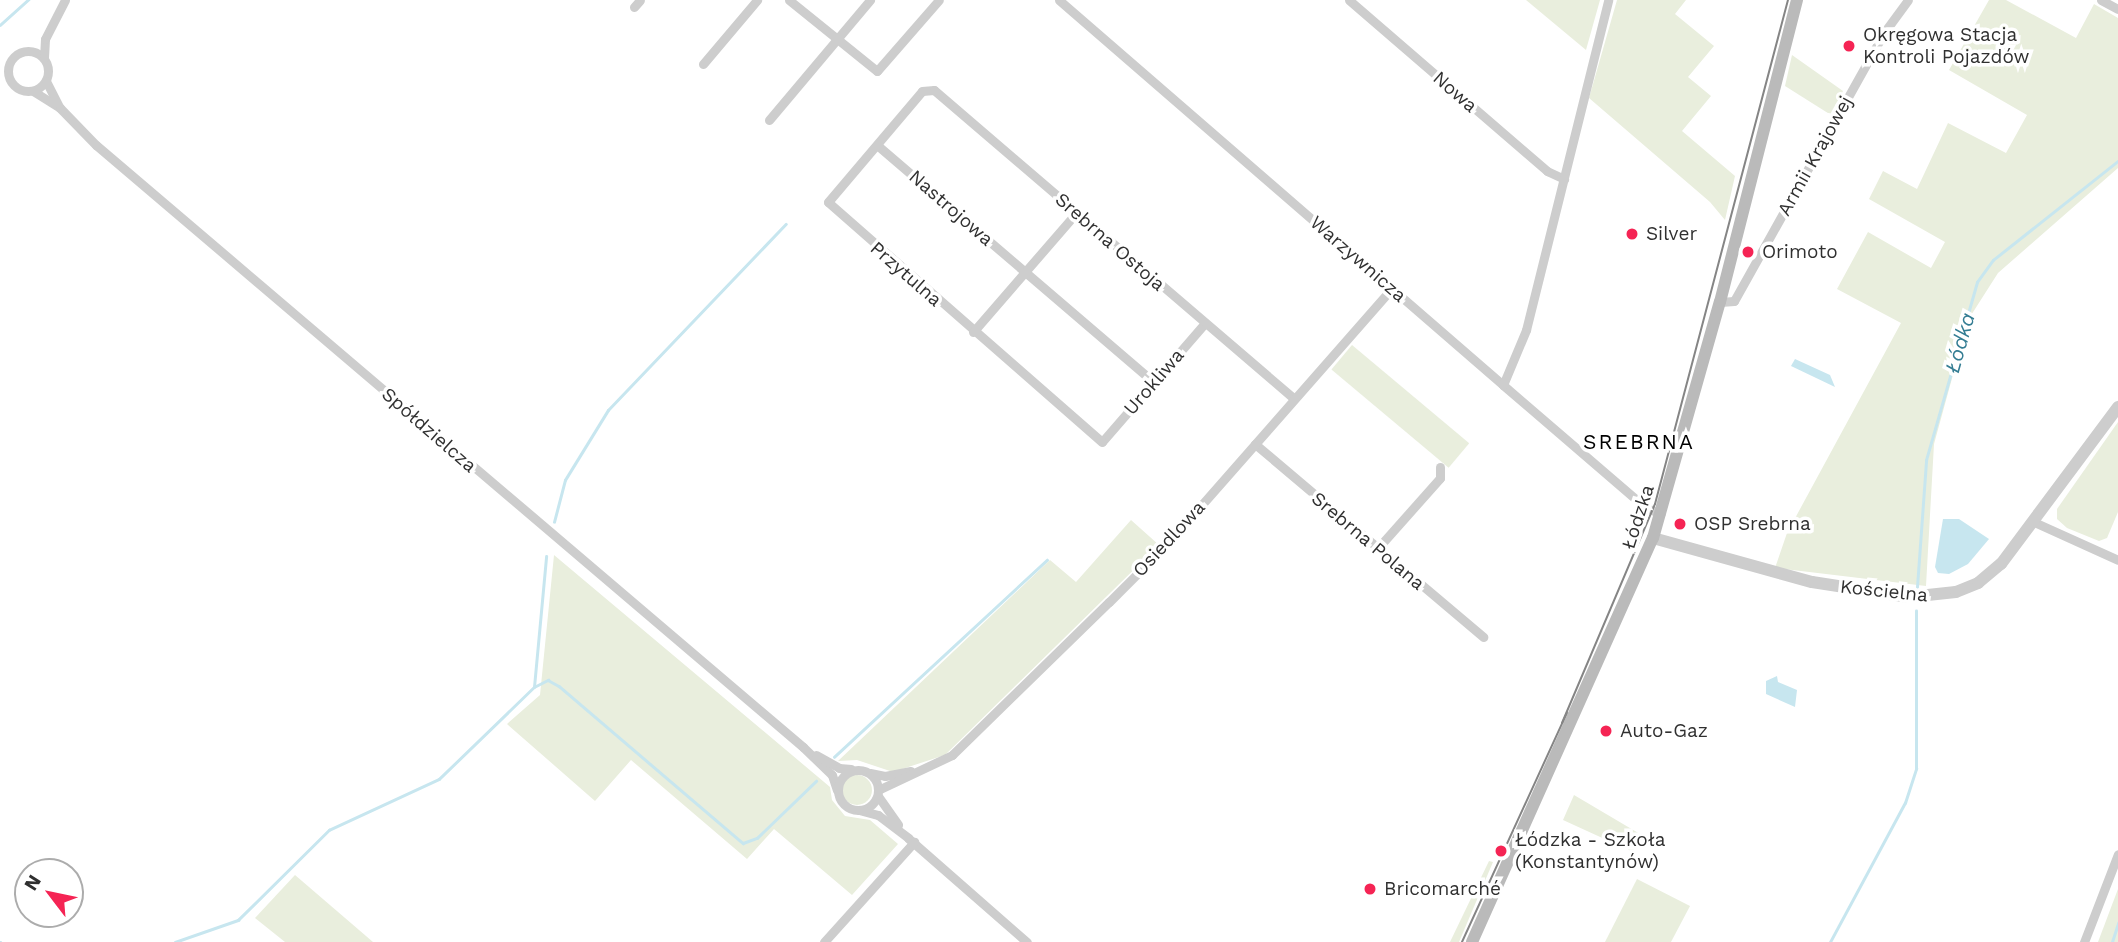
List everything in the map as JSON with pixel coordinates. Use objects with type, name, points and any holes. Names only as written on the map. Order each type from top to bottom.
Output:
[{"type":"main road","name":"Łódzka","points":[[1472,942],[1653,538],[1720,302],[1797,0]]},
{"type":"street","points":[[60,108],[33,91],[20,90],[8,75],[13,57],[31,51],[45,38],[65,0]]},
{"type":"street","points":[[703,64],[757,0]]},
{"type":"street","points":[[789,0],[877,71],[939,0]]},
{"type":"street","points":[[769,120],[870,0]]},
{"type":"street","name":"Warzywnicza","points":[[1059,0],[1503,385],[1645,506],[1661,514]]},
{"type":"street","name":"Nowa","points":[[1349,0],[1547,171],[1564,179]]},
{"type":"street","points":[[1503,385],[1526,330],[1608,0]]},
{"type":"street","name":"Armii Krajowej","points":[[1720,302],[1734,301],[1883,34],[1908,0]]},
{"type":"street","points":[[2101,0],[2118,9]]},
{"type":"street","points":[[45,38],[46,81],[60,108]]},
{"type":"street","points":[[31,51],[44,58]]},
{"type":"street","points":[[33,91],[46,81]]},
{"type":"street","name":"Przytulna","points":[[926,89],[828,206],[1102,442]]},
{"type":"street","name":"Srebrna Ostoja","points":[[926,89],[934,90],[1294,399]]},
{"type":"street","name":"Spółdzielcza","points":[[60,108],[106,153],[803,747]]},
{"type":"street","name":"Nastrojowa","points":[[877,145],[1154,382]]},
{"type":"street","points":[[973,332],[1076,213]]},
{"type":"street","name":"Osiedlowa","points":[[878,793],[958,750],[1133,579],[1392,288]]},
{"type":"street","name":"Urokliwa","points":[[1102,442],[1205,323]]},
{"type":"street","name":"Kościelna","points":[[1653,538],[1791,578],[1925,597],[1978,583],[2001,564],[2118,407]]},
{"type":"street","name":"Srebrna Polana","points":[[1255,444],[1483,637]]},
{"type":"street","points":[[1377,549],[1440,478],[1440,467]]},
{"type":"street","points":[[2034,522],[2118,560]]},
{"type":"street","points":[[803,747],[839,768],[856,769],[870,774],[887,812],[911,840]]},
{"type":"street","points":[[803,747],[832,775],[844,805],[878,816],[911,840],[1027,942]]},
{"type":"street","name":"Osiedlowa","points":[[870,774],[885,776],[927,768]]},
{"type":"street","points":[[837,790],[842,778],[856,769]]},
{"type":"street","points":[[887,812],[886,799],[894,784]]},
{"type":"street","points":[[859,810],[872,805],[878,793]]},
{"type":"street","points":[[824,942],[911,840]]},
{"type":"street","points":[[2084,942],[2118,854]]},
{"type":"green space","points":[[1526,0],[1600,0],[1586,50]]},
{"type":"green space","points":[[1617,0],[1686,0],[1675,14],[1714,46],[1688,77],[1711,96],[1682,131],[1735,176],[1725,220],[1710,202],[1589,98]]},
{"type":"green space","points":[[1989,0],[2006,0],[2076,38],[2094,4],[2118,18],[2118,168],[1998,273],[1968,320],[1934,444],[1926,586],[1775,568],[1787,533],[1901,323],[1837,289],[1868,232],[1931,268],[1945,242],[1869,199],[1883,171],[1917,189],[1948,123],[2006,153],[2027,115],[1949,70]]},
{"type":"green space","points":[[1792,55],[1843,91],[1831,115],[1785,86]]},
{"type":"green space","points":[[1352,345],[1469,443],[1449,468],[1331,370]]},
{"type":"green space","points":[[2118,422],[2118,512],[2107,538],[2099,541],[2067,528],[2057,519],[2057,509]]},
{"type":"green space","points":[[1131,520],[1159,545],[945,755],[893,772],[857,760],[838,761],[1050,560],[1076,582]]},
{"type":"green space","points":[[554,555],[830,787],[832,800],[845,816],[870,820],[898,844],[852,895],[774,829],[747,859],[631,760],[595,801],[507,724],[540,695]]},
{"type":"green space","points":[[857,775],[863,776],[871,784],[871,796],[863,804],[857,805],[851,804],[843,796],[842,790],[843,784],[851,776]]},
{"type":"green space","points":[[1574,795],[1640,834],[1633,852],[1563,820]]},
{"type":"green space","points":[[1489,861],[1493,862],[1459,942],[1450,942]]},
{"type":"green space","points":[[295,875],[373,942],[285,942],[255,918]]},
{"type":"green space","points":[[1637,879],[1690,906],[1671,942],[1605,942]]},
{"type":"green space","points":[[2118,889],[2118,942],[2098,942]]},
{"type":"water","points":[[1795,359],[1830,375],[1835,387],[1791,366]]},
{"type":"water","points":[[1943,519],[1959,519],[1989,539],[1968,564],[1949,574],[1938,573],[1935,567]]},
{"type":"water","points":[[1777,676],[1778,682],[1797,690],[1795,707],[1766,694],[1766,681]]},
{"type":"waterway","points":[[0,25],[28,0]]},
{"type":"waterway","name":"Łódka","points":[[1917,587],[1926,460],[1977,282],[1993,260],[2118,161]]},
{"type":"waterway","points":[[554,522],[565,480],[608,410],[786,224]]},
{"type":"waterway","points":[[175,942],[238,920],[329,830],[439,779],[534,687],[546,557]]},
{"type":"waterway","points":[[834,757],[1047,560]]},
{"type":"waterway","name":"Łódka","points":[[1830,942],[1905,803],[1916,769],[1916,611]]},
{"type":"waterway","points":[[534,687],[548,680],[559,686],[743,843],[757,838],[816,781]]},
{"type":"waterway","points":[[2112,942],[2118,923]]},
{"type":"tram line","points":[[1562,723],[1655,504],[1788,0]]},
{"type":"tram line","points":[[1462,942],[1567,713]]},
{"type":"place","name":"Okręgowa Stacja Kontroli Pojazdów","points":[[1849,46]]},
{"type":"place","name":"Silver","points":[[1632,234]]},
{"type":"place","name":"Orimoto","points":[[1748,252]]},
{"type":"place","name":"OSP Srebrna","points":[[1680,524]]},
{"type":"place","name":"Auto-Gaz","points":[[1606,731]]},
{"type":"place","name":"Łódzka - Szkoła (Konstantynów)","points":[[1501,851]]},
{"type":"place","name":"Bricomarché","points":[[1370,889]]},
{"type":"district","name":"SREBRNA","points":[[1639,442]]}]
